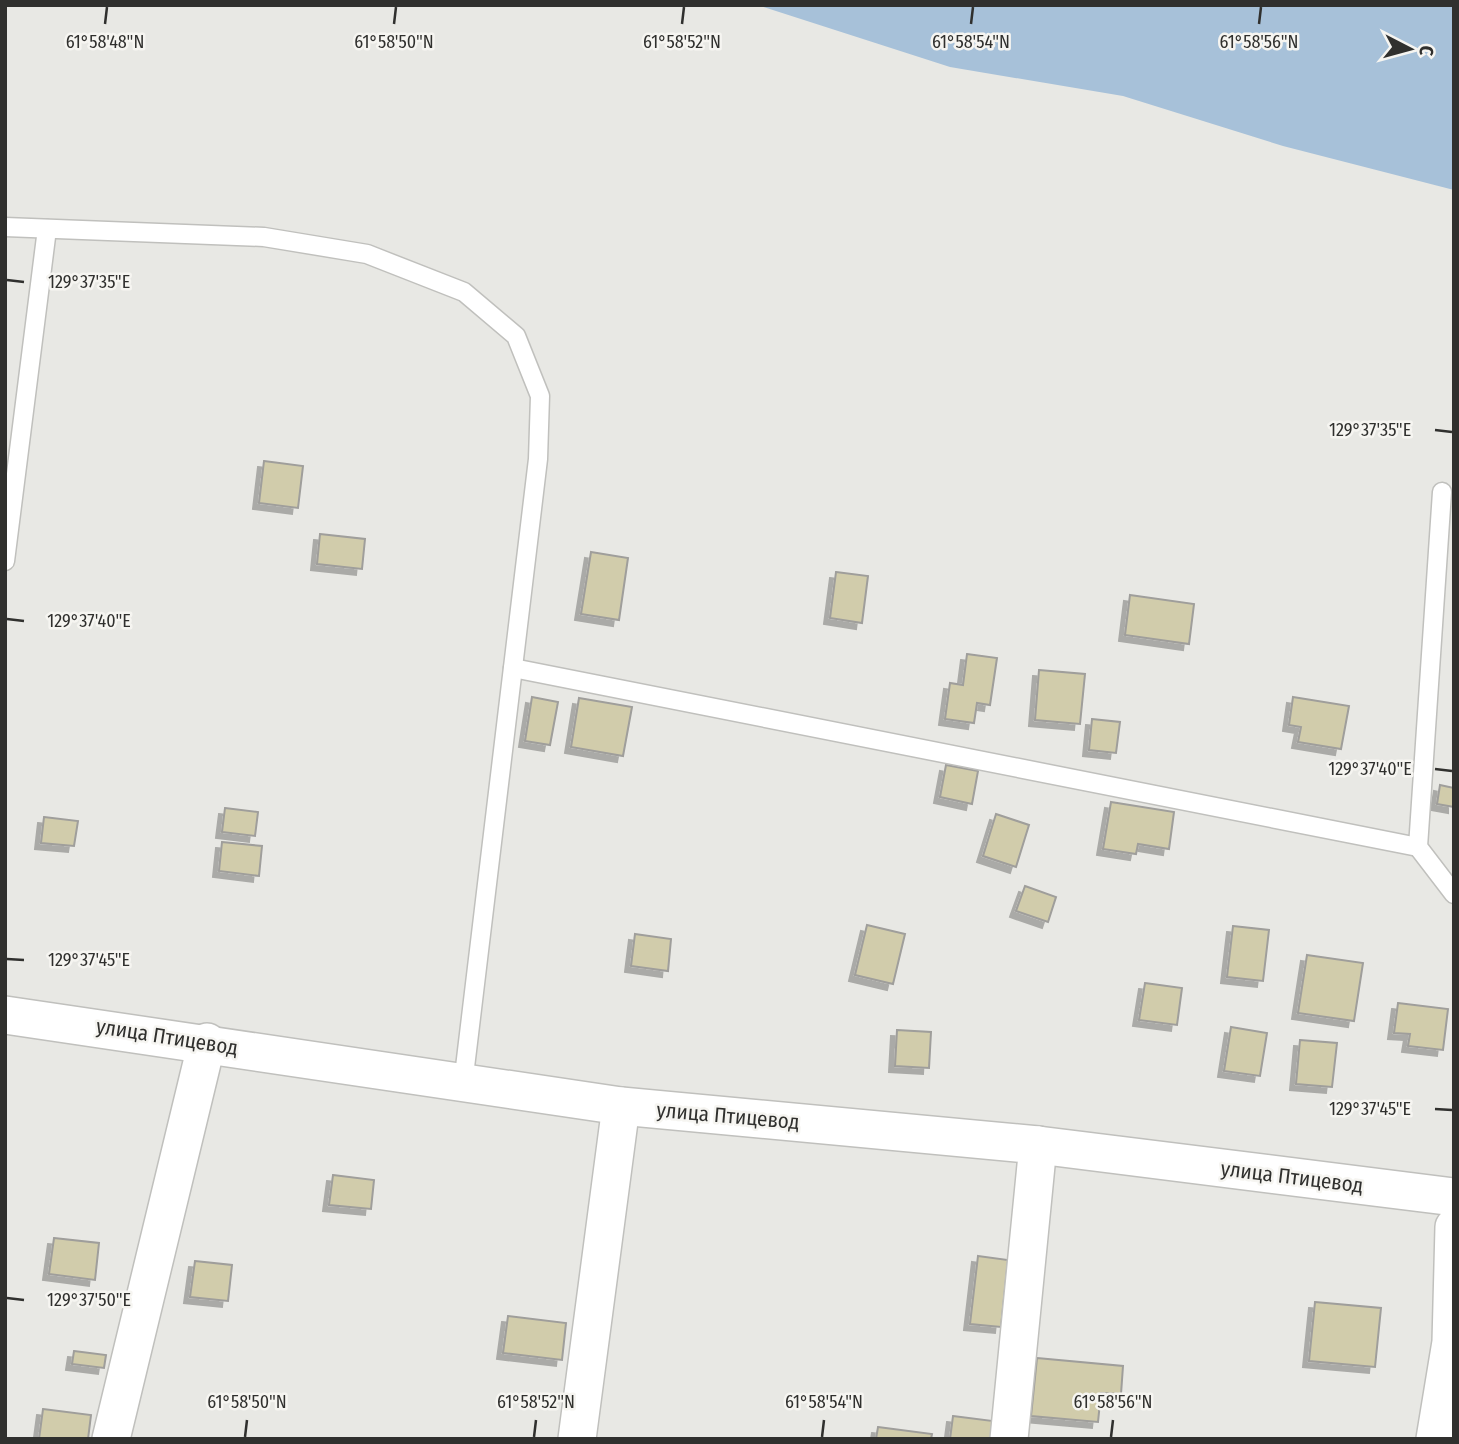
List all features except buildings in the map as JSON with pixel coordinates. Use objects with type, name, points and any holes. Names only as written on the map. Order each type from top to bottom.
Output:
[{"type":"street","name":"улица Птицевод","points":[[5,1015],[206,1042],[463,1084],[621,1106],[1038,1145],[1454,1197]]},
{"type":"street","points":[[111,1439],[206,1042]]},
{"type":"street","points":[[577,1439],[621,1106]]},
{"type":"street","points":[[1009,1439],[1038,1145]]},
{"type":"street","points":[[1436,1439],[1451,1342],[1454,1227]]},
{"type":"lane","points":[[5,227],[264,237],[367,254],[464,292],[516,335],[540,396],[538,459],[463,1084]]},
{"type":"lane","points":[[5,561],[47,229]]},
{"type":"lane","points":[[1442,492],[1418,847],[1454,894]]},
{"type":"lane","points":[[513,668],[1418,847]]},
{"type":"water","points":[[757,5],[1454,5],[1454,190],[1283,146],[1123,96],[950,67]]}]
